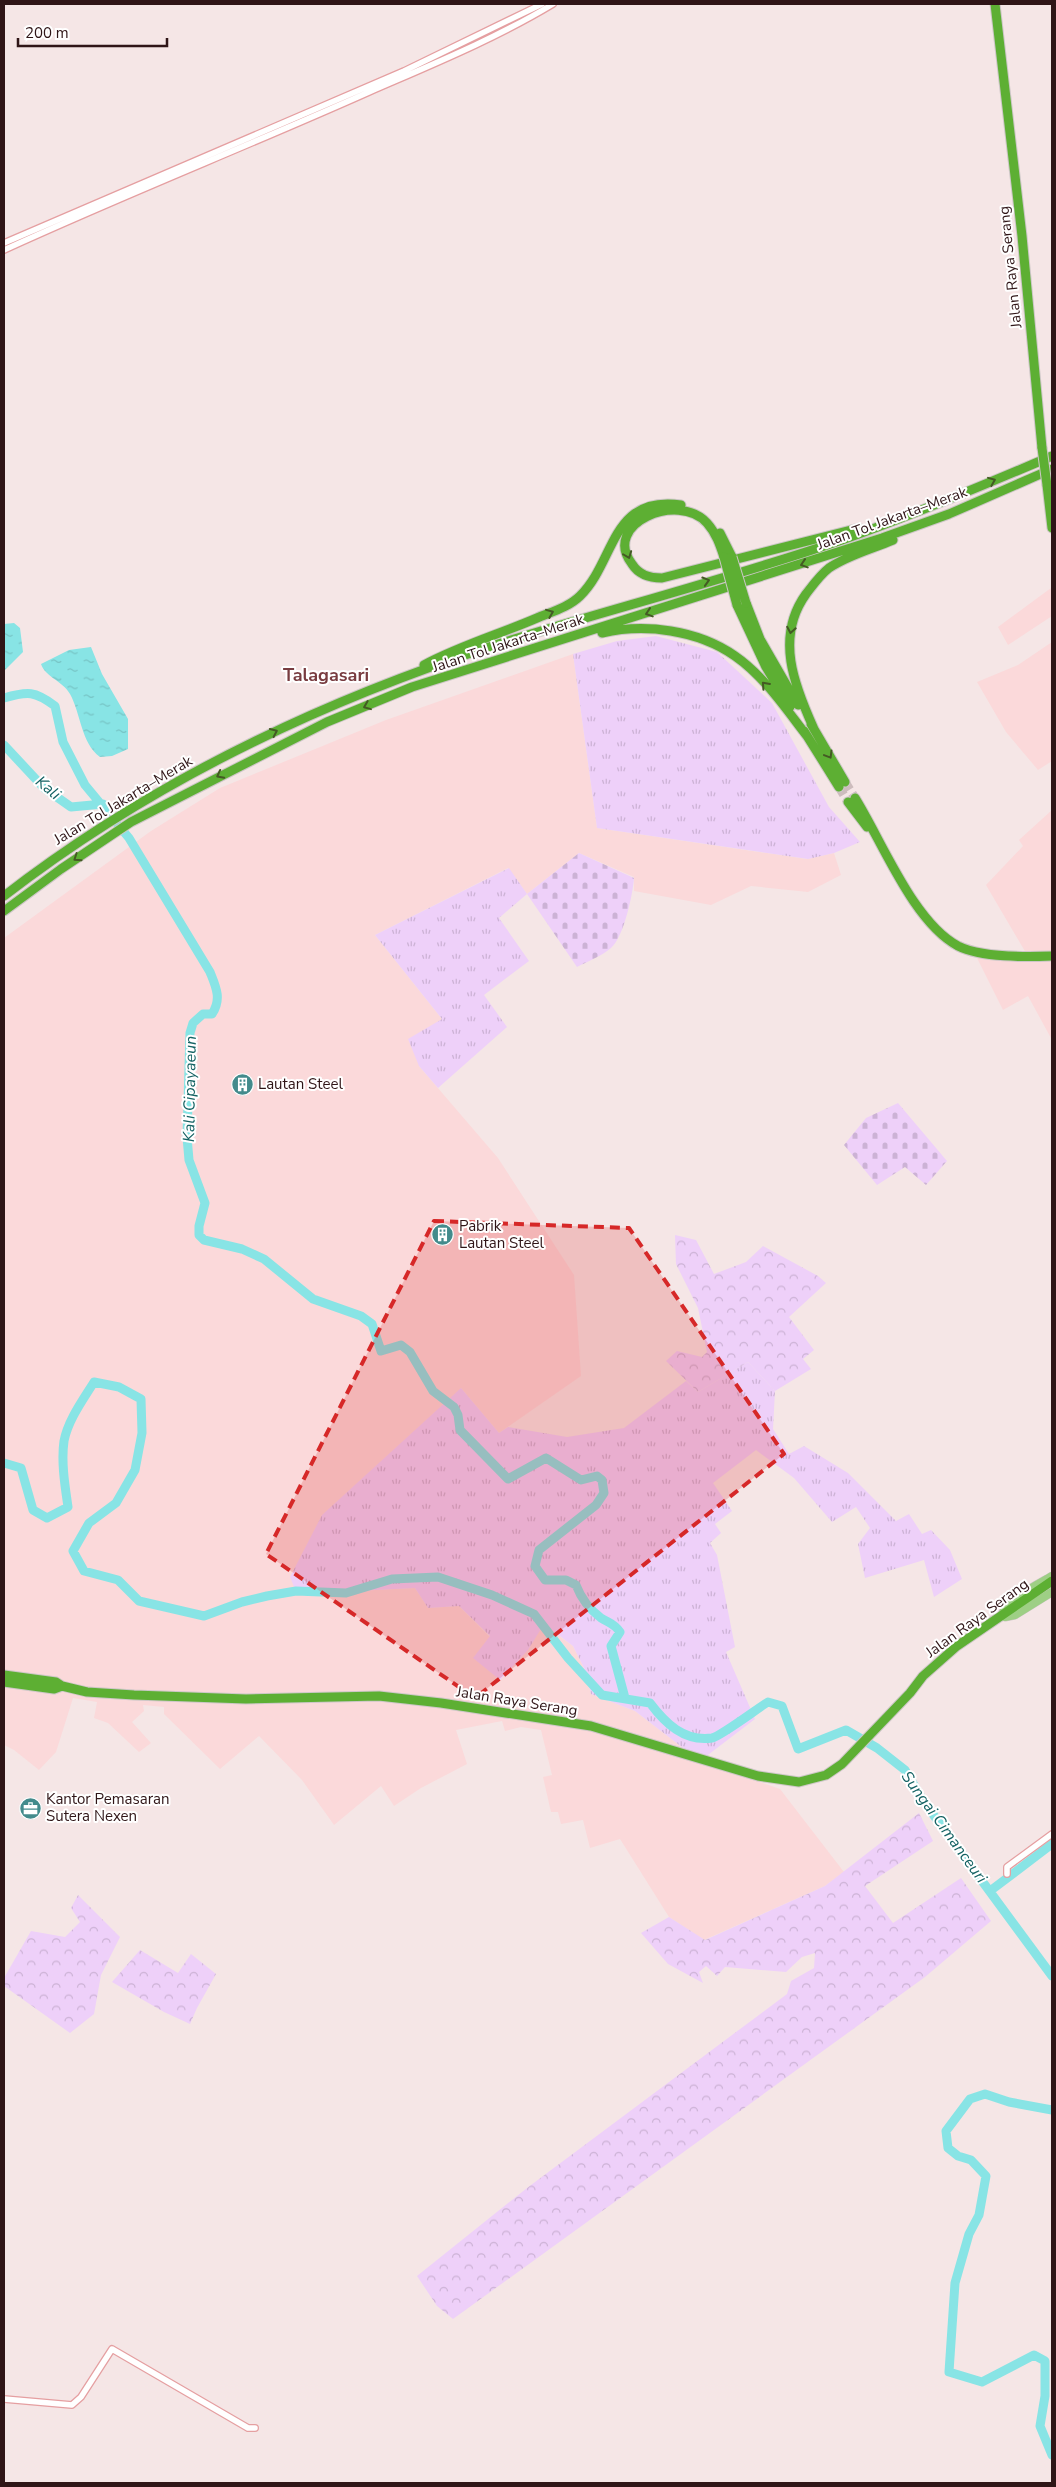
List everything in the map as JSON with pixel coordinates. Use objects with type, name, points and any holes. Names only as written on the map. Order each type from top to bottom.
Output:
[{"type":"highway","name":"Jalan Raya Serang","points":[[995,4],[1022,236],[1042,448],[1052,528]]},
{"type":"highway","name":"Jalan Tol Jakarta–Merak","points":[[4,896],[50,860],[123,812],[245,745],[321,710],[410,675],[491,647],[839,541],[1052,456]]},
{"type":"highway","name":"Jalan Tol Jakarta–Merak","points":[[4,911],[61,869],[131,822],[327,722],[412,687],[839,552],[949,514],[1052,469]]},
{"type":"highway","points":[[410,675],[425,664],[565,607],[578,598],[595,577],[616,534],[631,516],[646,508],[667,503],[688,506],[700,511],[711,520],[723,537],[741,604],[766,667],[807,736]]},
{"type":"highway","points":[[728,557],[707,523],[686,510],[665,509],[650,514],[635,523],[628,533],[624,546],[628,559],[636,570],[646,576],[662,578],[894,520]]},
{"type":"highway","points":[[814,729],[792,674],[789,649],[793,620],[804,596],[815,582],[834,565],[929,525],[949,514]]},
{"type":"highway","points":[[412,687],[617,629],[646,628],[689,635],[710,642],[735,656],[755,673],[807,736],[842,784],[814,729],[772,661],[741,604]]},
{"type":"highway","points":[[321,710],[327,722]]},
{"type":"highway","points":[[851,800],[879,841],[920,912],[948,939],[959,946],[985,953],[1052,956]]},
{"type":"highway","name":"Jalan Raya Serang","points":[[4,1675],[56,1682],[62,1686],[87,1692],[205,1699],[378,1696],[441,1703],[591,1726],[758,1776],[786,1782],[799,1782],[826,1775],[853,1752],[921,1680],[957,1646],[1052,1581]]},
{"type":"highway","name":"Jalan Raya Serang","points":[[1019,1605],[1052,1586]]},
{"type":"highway","name":"Jalan Raya Serang","points":[[4,1682],[54,1689],[62,1686]]},
{"type":"main road","points":[[1052,1576],[1005,1608],[1003,1616],[1015,1615],[1052,1592]]},
{"type":"street","points":[[4,243],[404,71],[542,4]]},
{"type":"street","points":[[4,250],[127,195],[311,119],[523,21],[553,4]]},
{"type":"street","points":[[1007,1874],[1007,1868],[1015,1860],[1052,1834]]},
{"type":"street","points":[[4,2399],[72,2405],[81,2397],[112,2349],[248,2428],[255,2428]]},
{"type":"highlighted area","points":[[434,1221],[629,1228],[784,1454],[475,1698],[266,1554]]},
{"type":"shaded area","points":[[1051,588],[1052,616],[1008,645],[998,627]]},
{"type":"shaded area","points":[[1052,642],[1052,761],[1038,770],[1006,732],[977,682],[1018,665]]},
{"type":"shaded area","points":[[573,654],[597,828],[807,859],[834,853],[841,875],[808,892],[751,886],[711,905],[634,891],[634,877],[579,853],[527,894],[508,868],[375,935],[442,1019],[419,1066],[498,1158],[574,1275],[581,1376],[499,1433],[461,1388],[298,1594],[415,1588],[428,1608],[459,1606],[490,1637],[528,1650],[543,1624],[573,1646],[585,1670],[591,1694],[635,1711],[700,1761],[780,1789],[844,1872],[825,1886],[704,1940],[669,1917],[620,1839],[590,1848],[583,1820],[561,1824],[558,1812],[551,1812],[543,1777],[552,1775],[541,1730],[521,1727],[505,1731],[502,1721],[456,1730],[467,1764],[421,1788],[394,1806],[381,1786],[334,1825],[302,1780],[259,1736],[220,1769],[164,1714],[164,1707],[143,1705],[144,1711],[132,1722],[151,1743],[139,1752],[108,1723],[94,1718],[97,1702],[73,1698],[56,1752],[39,1770],[14,1750],[4,1745],[4,938],[151,831],[220,788],[386,720]]},
{"type":"shaded area","points":[[1052,810],[1052,1040],[1028,996],[1003,1010],[974,952],[1026,953],[986,885],[1023,846],[1019,840]]},
{"type":"green space","points":[[656,636],[717,652],[772,703],[829,807],[860,842],[834,853],[808,859],[597,828],[573,654],[617,641]]},
{"type":"green space","points":[[579,853],[634,878],[624,925],[616,942],[611,948],[577,967],[527,894]]},
{"type":"green space","points":[[509,868],[527,894],[499,918],[529,961],[484,995],[507,1027],[438,1088],[419,1066],[408,1039],[442,1019],[375,935]]},
{"type":"green space","points":[[898,1103],[947,1161],[926,1185],[905,1167],[877,1185],[844,1145],[866,1118]]},
{"type":"green space","points":[[675,1235],[696,1240],[714,1274],[746,1262],[763,1246],[818,1276],[826,1283],[789,1317],[814,1350],[803,1359],[811,1369],[775,1391],[748,1362],[698,1392],[666,1361],[677,1351],[702,1357],[707,1352],[698,1308],[676,1264]]},
{"type":"green space","points":[[748,1362],[775,1391],[773,1429],[789,1454],[804,1446],[848,1473],[896,1521],[909,1514],[922,1534],[931,1530],[950,1550],[962,1579],[934,1597],[924,1560],[865,1578],[858,1544],[870,1528],[856,1507],[832,1522],[794,1478],[756,1450],[713,1483],[732,1511],[715,1524],[721,1533],[710,1543],[717,1555],[735,1647],[726,1652],[755,1719],[700,1761],[635,1711],[591,1694],[585,1670],[573,1646],[544,1624],[528,1650],[500,1680],[473,1658],[490,1636],[459,1606],[428,1608],[415,1588],[297,1594],[290,1577],[322,1515],[461,1388],[499,1433],[508,1427],[567,1437],[624,1428],[686,1381],[698,1392]]},
{"type":"green space","points":[[919,1813],[933,1841],[865,1886],[893,1923],[961,1878],[991,1921],[925,1977],[453,2319],[437,2306],[417,2276],[527,2188],[787,1994],[791,1981],[814,1968],[815,1953],[802,1957],[786,1972],[725,1967],[717,1976],[706,1966],[699,1972],[703,1983],[668,1964],[641,1933],[669,1917],[705,1940],[825,1886]]},
{"type":"green space","points":[[78,1895],[120,1937],[101,1975],[94,2014],[70,2033],[4,1986],[4,1978],[31,1931],[65,1937],[80,1922],[71,1908]]},
{"type":"green space","points":[[140,1950],[178,1973],[191,1954],[216,1974],[190,2024],[164,2012],[112,1982]]},
{"type":"water","points":[[14,623],[20,628],[23,652],[4,671],[4,624]]},
{"type":"water","points":[[91,647],[102,674],[128,719],[128,749],[112,756],[100,757],[94,751],[85,736],[70,694],[46,672],[41,664],[69,650]]},
{"type":"waterway","name":"Kali Cipayaeun","points":[[4,698],[19,694],[31,694],[42,697],[55,706],[63,742],[85,785],[129,838],[210,972],[214,983],[217,993],[215,1009],[212,1014],[203,1014],[193,1023],[190,1033],[187,1137],[189,1160],[205,1203],[199,1226],[199,1235],[204,1240],[242,1249],[264,1259],[313,1299],[361,1316],[372,1324],[381,1351],[401,1345],[410,1352],[433,1391],[454,1407],[458,1415],[460,1430],[508,1479],[546,1458],[581,1480],[597,1476],[602,1480],[604,1493],[596,1505],[539,1550],[535,1566],[545,1580],[566,1580],[576,1585],[589,1607],[597,1615],[618,1629],[620,1632],[611,1646],[625,1698]]},
{"type":"waterway","name":"Kali","points":[[4,745],[44,788],[71,807],[103,804]]},
{"type":"waterway","name":"Sungai Cimanceuri","points":[[4,1463],[21,1468],[33,1510],[47,1518],[68,1507],[63,1457],[64,1441],[69,1425],[94,1382],[119,1387],[141,1399],[142,1433],[135,1470],[116,1503],[89,1523],[73,1551],[84,1571],[118,1580],[139,1601],[204,1616],[242,1602],[296,1591],[346,1593],[392,1579],[438,1577],[492,1595],[534,1614],[568,1658],[602,1695],[650,1703],[669,1724],[684,1734],[693,1737],[712,1738],[768,1702],[782,1706],[798,1749],[846,1730],[877,1748],[905,1770],[924,1802],[1052,1976]]},
{"type":"waterway","points":[[990,1891],[1052,1844]]},
{"type":"waterway","name":"Sungai Cimanceuri","points":[[1052,2110],[1009,2102],[985,2094],[970,2099],[946,2131],[948,2148],[958,2156],[971,2160],[986,2176],[979,2215],[969,2234],[955,2283],[949,2372],[982,2382],[1034,2355],[1045,2361],[1045,2396],[1040,2426],[1052,2455]]},
{"type":"tunnel","points":[[845,782],[855,798]]},
{"type":"tunnel","points":[[839,787],[848,802]]},
{"type":"place","name":"Lautan Steel","points":[[242,1084]]},
{"type":"place","name":"Pabrik Lautan Steel","points":[[443,1235]]},
{"type":"place","name":"Kantor Pemasaran Sutera Nexen","points":[[30,1808]]},
{"type":"district","name":"Talagasari","points":[[326,675]]}]
